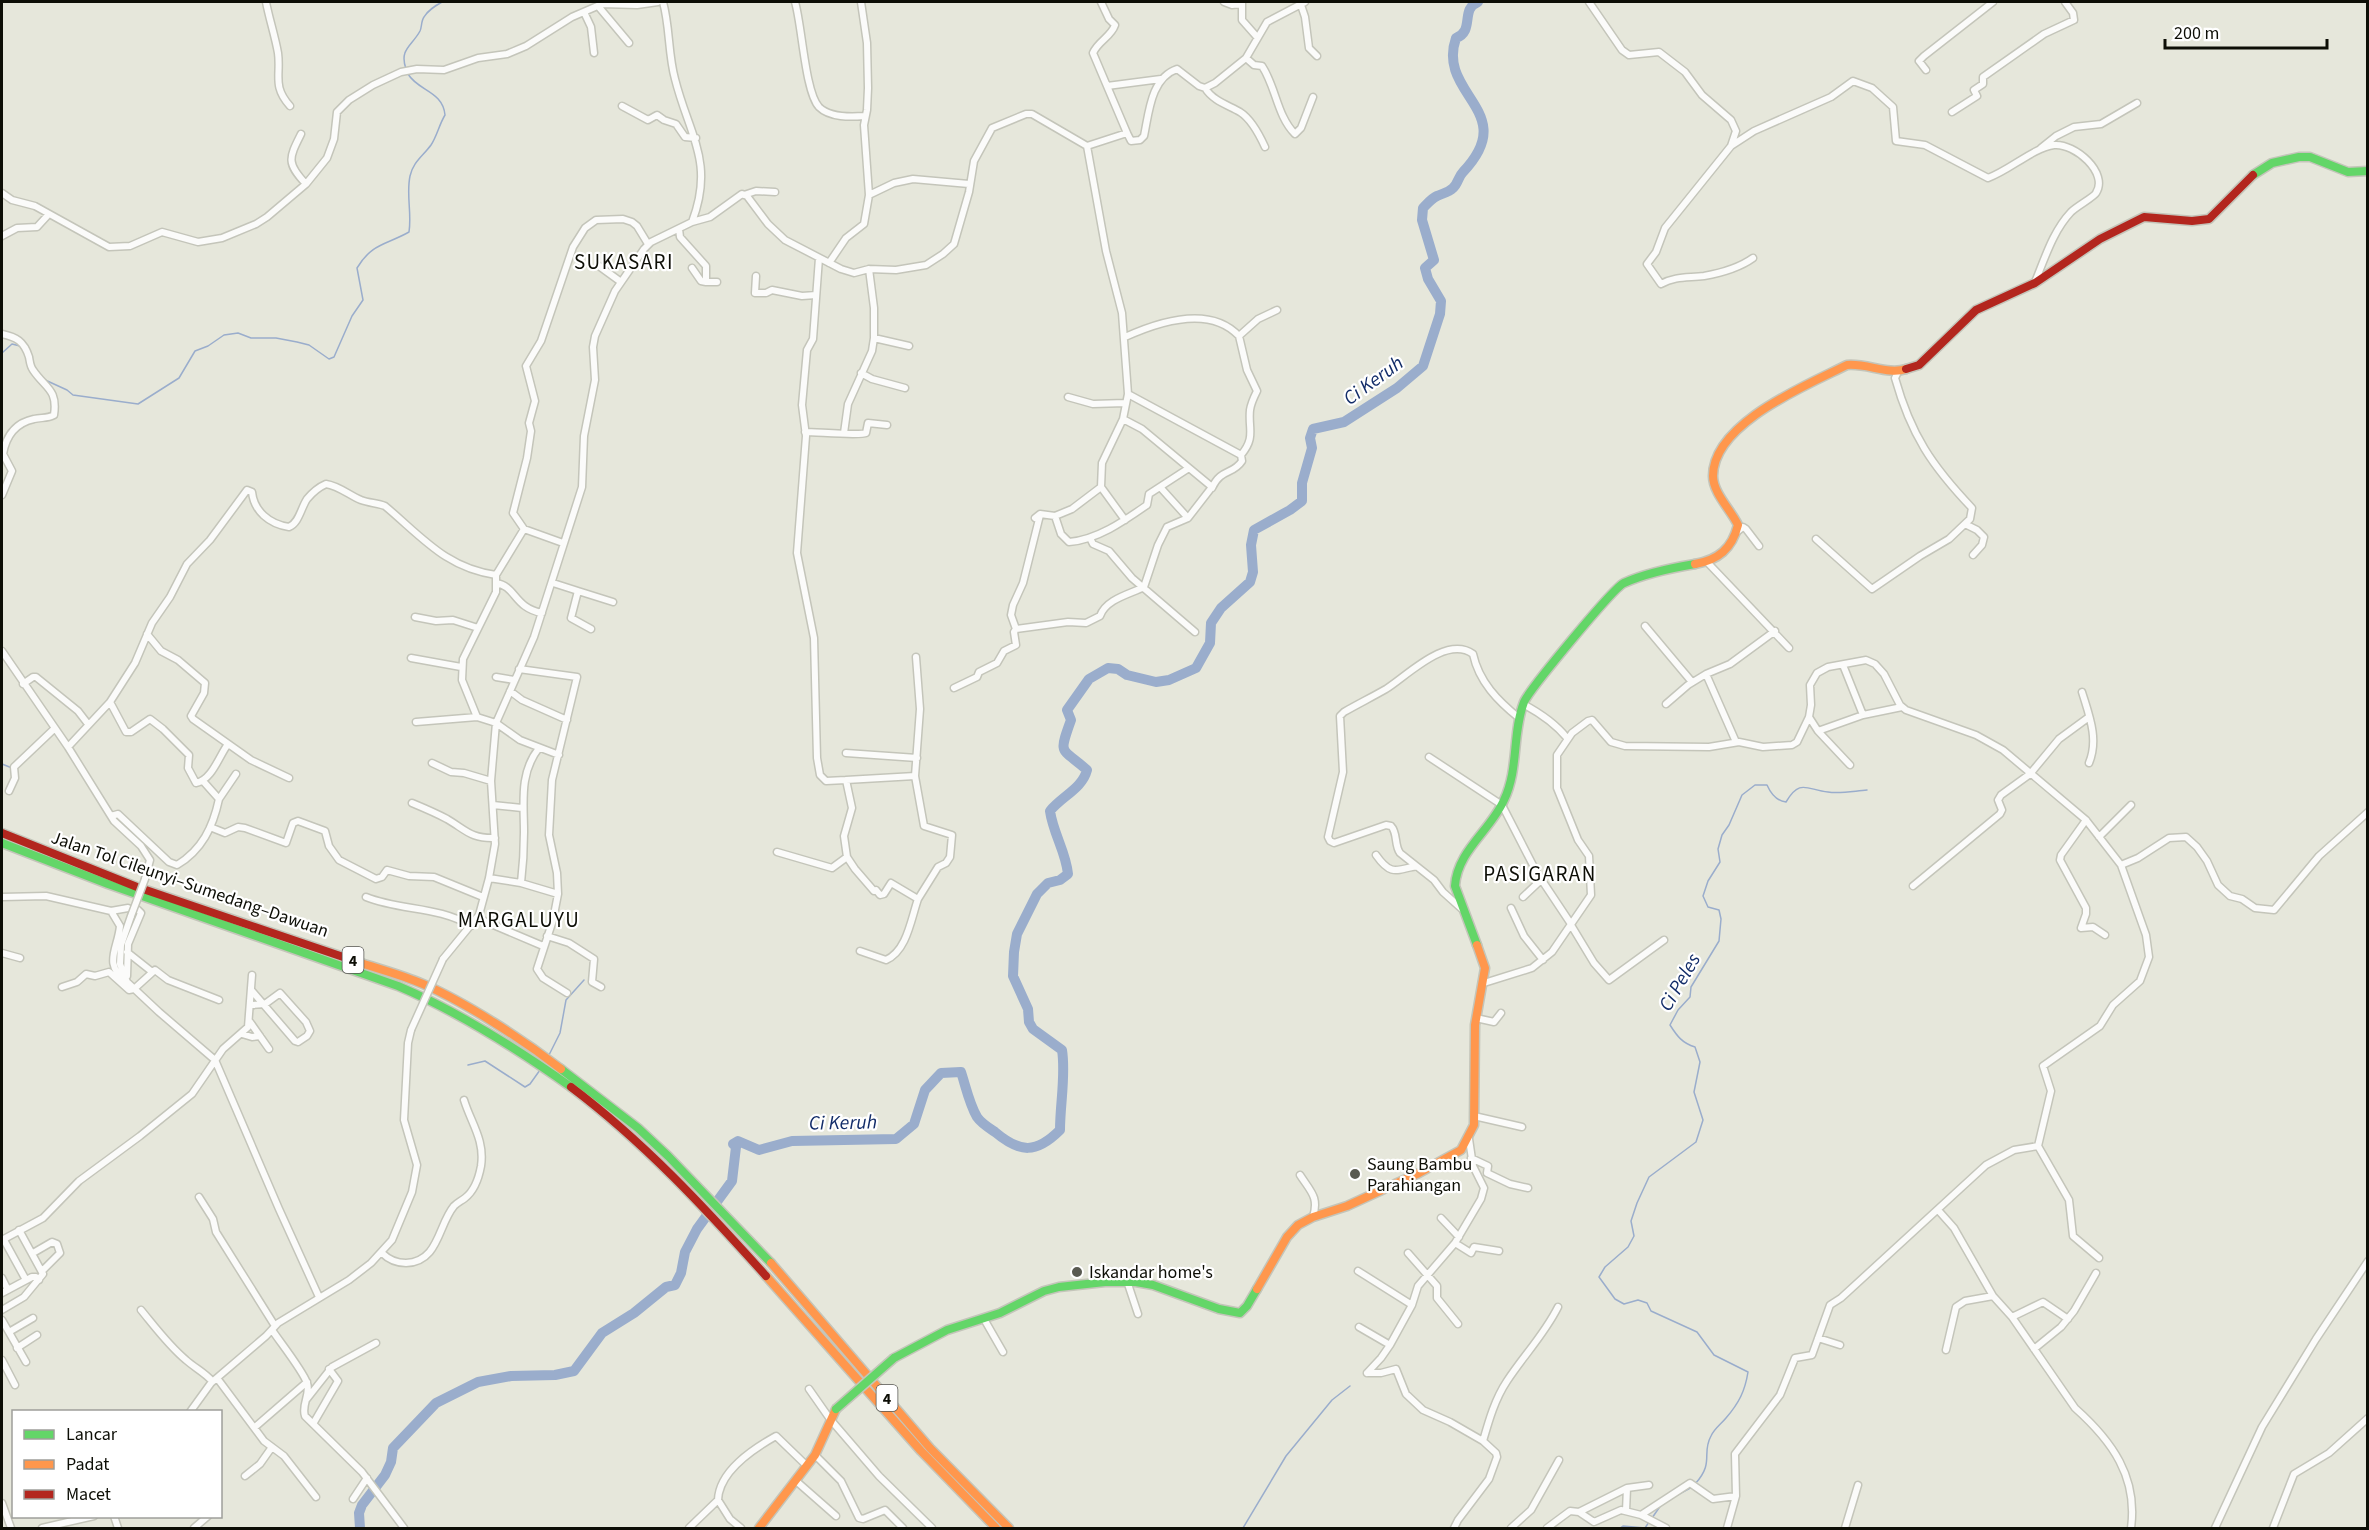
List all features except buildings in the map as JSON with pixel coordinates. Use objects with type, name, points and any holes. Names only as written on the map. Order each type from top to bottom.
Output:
[{"type":"main road","points":[[759,1528],[815,1455],[836,1409],[894,1358],[947,1330],[984,1319],[1051,1289],[1105,1281],[1127,1281],[1153,1285],[1219,1309],[1240,1313],[1247,1306],[1292,1230],[1313,1217],[1347,1206],[1419,1173],[1461,1149],[1474,1128],[1473,1050],[1476,1018],[1484,983],[1483,960],[1455,886],[1455,873],[1502,805],[1514,779],[1519,718],[1523,704],[1591,618],[1622,584],[1662,570],[1708,563],[1734,542],[1738,531],[1736,520],[1716,487],[1713,474],[1718,455],[1735,432],[1785,398],[1847,365],[1857,364],[1898,372],[1919,366],[1976,310],[2035,283],[2100,239],[2144,217],[2192,221],[2209,219],[2253,175],[2282,160],[2310,157],[2348,171],[2367,171]]},
{"type":"main road","name":"Jalan Tol Cileunyi–Sumedang–Dawuan","points":[[2,833],[138,887],[423,984],[463,1005],[543,1055],[638,1128],[668,1156],[770,1262],[930,1448],[1009,1528]]},
{"type":"main road","name":"Jalan Tol Cileunyi–Sumedang–Dawuan","points":[[2,843],[135,896],[210,919],[418,993],[458,1014],[537,1063],[631,1136],[661,1163],[763,1269],[922,1455],[996,1528]]},
{"type":"street","points":[[266,2],[278,55],[277,83],[281,94],[290,106]]},
{"type":"street","points":[[2,193],[12,200],[35,206],[109,247],[130,246],[162,232],[186,240],[210,241],[231,235],[256,224],[278,209],[306,184],[327,158],[334,139],[337,112],[359,93],[401,72],[417,69],[444,70],[478,58],[507,54],[598,6],[658,2]]},
{"type":"street","points":[[663,2],[675,80],[696,138],[702,181],[698,206],[692,222]]},
{"type":"street","points":[[795,2],[801,23],[809,78],[814,98],[820,108],[843,117],[864,116]]},
{"type":"street","points":[[829,263],[846,238],[864,224],[869,195],[864,116],[867,110],[868,88],[867,43],[861,2]]},
{"type":"street","points":[[1101,2],[1109,19],[1115,25],[1113,31],[1096,45],[1093,53],[1131,141],[1140,140],[1143,136],[1153,94],[1161,79],[1165,74],[1177,69],[1205,88],[1217,100],[1245,116],[1265,147]]},
{"type":"street","points":[[1224,2],[1232,5],[1242,3],[1242,21],[1257,38]]},
{"type":"street","points":[[1589,2],[1622,50],[1629,55],[1659,52],[1689,76],[1702,95],[1731,120],[1736,131],[1731,146]]},
{"type":"street","points":[[1926,70],[1919,62],[1924,56],[1993,2]]},
{"type":"street","points":[[1952,112],[1977,96],[1974,90],[1983,84],[1983,77],[2044,34],[2073,20],[2073,13],[2065,2]]},
{"type":"street","points":[[1205,88],[1215,83],[1246,58],[1254,47],[1262,27],[1274,17],[1304,3],[1309,48],[1317,56]]},
{"type":"street","points":[[598,6],[629,43]]},
{"type":"street","points":[[584,12],[591,27],[594,53]]},
{"type":"street","points":[[1246,58],[1254,65],[1262,66],[1268,74],[1282,114],[1288,127],[1295,134],[1301,128],[1313,98]]},
{"type":"street","points":[[1107,86],[1161,79]]},
{"type":"street","points":[[1753,258],[1743,265],[1728,270],[1669,280],[1662,284],[1647,264],[1656,252],[1665,228],[1731,146],[1754,131],[1831,97],[1853,81],[1872,88],[1893,107],[1896,141],[1925,145],[1988,178],[2000,174],[2036,153],[2074,127],[2101,124],[2137,103]]},
{"type":"street","points":[[622,106],[648,120],[657,115],[676,124],[685,136],[696,138]]},
{"type":"street","points":[[744,195],[752,201],[768,225],[785,240],[854,273],[869,268],[896,270],[926,266],[954,244],[969,192],[974,161],[992,128],[1026,114],[1040,117],[1087,146],[1125,337],[1128,394],[1123,419],[1102,463],[1101,487],[1125,520]]},
{"type":"street","points":[[1087,146],[1126,133]]},
{"type":"street","points":[[301,134],[290,160],[295,172],[306,184]]},
{"type":"street","points":[[2035,283],[2063,221],[2077,205],[2096,194],[2098,189],[2095,170],[2074,148],[2053,146],[2036,153]]},
{"type":"street","points":[[869,195],[894,183],[913,179],[969,184]]},
{"type":"street","points":[[192,1410],[215,1379],[273,1328],[349,1280],[382,1253],[392,1240],[402,1220],[415,1182],[417,1165],[404,1120],[408,1043],[411,1030],[443,959],[477,918],[489,878],[495,838],[491,781],[496,723],[553,583],[563,543],[582,487],[585,436],[595,380],[593,347],[595,336],[621,282],[648,244],[692,222],[710,217],[739,195],[756,191],[775,192]]},
{"type":"street","points":[[2,236],[17,228],[37,226],[48,215]]},
{"type":"street","points":[[563,543],[524,529],[513,513],[527,458],[531,431],[529,423],[535,401],[526,366],[541,341],[573,247],[590,223],[605,219],[623,219],[632,222],[648,244]]},
{"type":"street","points":[[679,229],[680,237],[706,266],[706,282]]},
{"type":"street","points":[[819,258],[813,339],[807,350],[802,405],[805,432],[797,553],[814,638],[817,758],[822,779],[826,781],[915,776]]},
{"type":"street","points":[[600,266],[621,282]]},
{"type":"street","points":[[692,268],[701,281],[717,282]]},
{"type":"street","points":[[844,433],[848,404],[872,351],[874,338],[874,308],[869,268]]},
{"type":"street","points":[[756,276],[755,293],[766,293],[772,290],[802,296],[816,295]]},
{"type":"street","points":[[1239,336],[1258,319],[1277,310]]},
{"type":"street","points":[[1016,629],[1068,622],[1086,623],[1100,615],[1102,609],[1121,597],[1144,587],[1167,527],[1188,518],[1212,488],[1219,475],[1238,468],[1242,461],[1241,455],[1251,436],[1250,406],[1257,392],[1247,370],[1239,336],[1224,324],[1195,318],[1164,322],[1125,337]]},
{"type":"street","points":[[2,334],[20,340],[25,347],[31,368],[52,390],[55,401],[54,415],[24,423],[10,433],[3,454],[12,471],[2,495]]},
{"type":"street","points":[[874,338],[909,346]]},
{"type":"street","points":[[1816,539],[1872,589],[1949,539],[1965,524],[1972,513],[1972,508],[1941,475],[1920,443],[1901,399],[1895,378],[1898,372]]},
{"type":"street","points":[[861,373],[872,379],[905,388]]},
{"type":"street","points":[[1128,394],[1241,455]]},
{"type":"street","points":[[1068,397],[1100,404],[1125,403]]},
{"type":"street","points":[[1123,419],[1142,429],[1200,475],[1212,488]]},
{"type":"street","points":[[805,432],[844,433],[860,436],[866,433],[868,423],[887,425]]},
{"type":"street","points":[[1055,516],[1061,534],[1069,542],[1090,538],[1125,520],[1147,505],[1149,494],[1189,468]]},
{"type":"street","points":[[68,747],[110,702],[135,663],[147,634],[187,564],[210,540],[247,490],[252,492],[254,504],[262,514],[288,527],[294,524],[310,496],[322,486],[326,484],[339,488],[363,501],[385,506],[441,555],[455,563],[479,573],[496,575]]},
{"type":"street","points":[[954,688],[976,678],[979,672],[998,663],[1004,651],[1015,648],[1014,632],[1016,629],[1011,615],[1013,604],[1023,584],[1037,516],[1055,516],[1072,509],[1101,487]]},
{"type":"street","points":[[1160,487],[1188,518]]},
{"type":"street","points":[[1965,524],[1977,530],[1984,537],[1982,545],[1973,555]]},
{"type":"street","points":[[1738,531],[1743,527],[1746,529],[1760,546]]},
{"type":"street","points":[[477,717],[462,680],[461,667],[464,654],[496,592],[496,575],[524,529]]},
{"type":"street","points":[[1090,538],[1093,544],[1109,551],[1122,568],[1195,632]]},
{"type":"street","points":[[1708,563],[1789,648]]},
{"type":"street","points":[[496,583],[503,584],[521,605],[542,613]]},
{"type":"street","points":[[553,583],[613,602]]},
{"type":"street","points":[[578,591],[571,618],[591,629]]},
{"type":"street","points":[[414,617],[436,621],[453,620],[478,628]]},
{"type":"street","points":[[1645,626],[1692,682]]},
{"type":"street","points":[[1666,704],[1692,682],[1730,664],[1774,631]]},
{"type":"street","points":[[147,634],[161,651],[178,660],[205,683],[204,693],[191,716],[263,767],[290,778]]},
{"type":"street","points":[[1465,912],[1445,894],[1434,880],[1398,851],[1394,829],[1389,825],[1334,843],[1328,839],[1342,772],[1341,714],[1390,686],[1420,663],[1447,651],[1464,650],[1473,654],[1492,695],[1519,718]]},
{"type":"street","points":[[2,651],[68,747],[111,816],[169,861],[177,865],[201,846],[219,800],[236,774]]},
{"type":"street","points":[[860,951],[886,960],[893,957],[902,946],[918,899],[938,867],[946,863],[953,847],[952,835],[924,826],[915,776],[920,708],[916,657]]},
{"type":"street","points":[[411,658],[461,667]]},
{"type":"street","points":[[1484,983],[1532,968],[1543,960],[1552,952],[1592,895],[1589,856],[1578,840],[1557,788],[1557,755],[1567,738],[1576,729],[1590,720],[1611,741],[1624,746],[1709,747],[1736,742],[1763,747],[1792,745],[1797,742],[1809,717],[1810,685],[1817,674],[1828,667],[1866,660],[1875,664],[1884,674],[1902,707]]},
{"type":"street","points":[[1843,664],[1863,716]]},
{"type":"street","points":[[519,669],[577,676],[552,780],[549,835],[557,873],[558,894],[537,969],[543,978],[567,993]]},
{"type":"street","points":[[1706,674],[1736,742]]},
{"type":"street","points":[[23,684],[36,677],[78,711],[88,724]]},
{"type":"street","points":[[496,677],[514,680]]},
{"type":"street","points":[[510,691],[522,700],[567,720]]},
{"type":"street","points":[[2082,692],[2090,717],[2094,751],[2089,763]]},
{"type":"street","points":[[110,702],[116,717],[128,733],[148,720],[157,723],[188,754],[189,773],[196,783],[203,781],[228,744]]},
{"type":"street","points":[[1523,704],[1557,726],[1567,738]]},
{"type":"street","points":[[1818,731],[1863,716],[1902,707],[1976,735],[2003,750],[2086,820],[2121,865],[2146,935],[2150,957],[2140,981],[2113,1005],[2100,1026],[2043,1066],[2051,1091],[2038,1146],[2069,1200],[2073,1236],[2099,1258]]},
{"type":"street","points":[[416,722],[477,717],[496,723],[520,740],[559,755]]},
{"type":"street","points":[[1809,717],[1818,731],[1850,765]]},
{"type":"street","points":[[1913,886],[2000,814],[2002,810],[1998,802],[2001,795],[2030,774],[2060,739],[2090,717]]},
{"type":"street","points":[[9,791],[15,778],[14,767],[54,729]]},
{"type":"street","points":[[521,883],[524,831],[522,808],[525,776],[539,748]]},
{"type":"street","points":[[846,753],[917,758]]},
{"type":"street","points":[[1429,757],[1502,805],[1541,880],[1594,963],[1609,980],[1664,940]]},
{"type":"street","points":[[432,764],[451,772],[464,773],[491,781]]},
{"type":"street","points":[[846,780],[852,807],[844,836],[847,856],[855,869],[880,895],[884,894],[891,883],[918,899]]},
{"type":"street","points":[[203,781],[219,800]]},
{"type":"street","points":[[412,803],[449,821],[465,832],[481,838],[495,838]]},
{"type":"street","points":[[493,805],[522,808]]},
{"type":"street","points":[[2099,837],[2131,805]]},
{"type":"street","points":[[2121,865],[2138,858],[2169,838],[2186,837],[2207,861],[2210,872],[2218,885],[2230,896],[2241,899],[2255,908],[2270,911],[2274,910],[2319,856],[2367,812]]},
{"type":"street","points":[[2086,820],[2061,855],[2060,860],[2086,910],[2081,928],[2093,927],[2105,935]]},
{"type":"street","points":[[210,827],[225,833],[238,827],[245,828],[286,843],[293,823],[298,821],[325,831],[329,846],[339,860],[376,879],[382,877],[387,870],[409,876],[434,877],[483,897]]},
{"type":"street","points":[[128,982],[120,963],[121,945],[150,860],[135,835]]},
{"type":"street","points":[[777,852],[829,868],[847,856]]},
{"type":"street","points":[[1376,855],[1392,871],[1416,866]]},
{"type":"street","points":[[489,878],[521,883],[558,894]]},
{"type":"street","points":[[1523,897],[1541,880]]},
{"type":"street","points":[[2,897],[46,896],[111,911],[128,908]]},
{"type":"street","points":[[366,897],[388,904],[443,913],[471,926]]},
{"type":"street","points":[[1511,908],[1524,936],[1543,960]]},
{"type":"street","points":[[128,982],[127,952],[129,940],[141,913],[138,910]]},
{"type":"street","points":[[111,911],[120,926],[114,946],[113,962],[118,974],[215,1060],[319,1297]]},
{"type":"street","points":[[477,918],[543,946]]},
{"type":"street","points":[[547,936],[569,943],[594,959],[592,982],[601,987]]},
{"type":"street","points":[[127,952],[151,971],[155,970],[168,980],[219,1000]]},
{"type":"street","points":[[2,953],[20,958]]},
{"type":"street","points":[[62,987],[77,981],[86,974],[95,976],[109,972],[129,990],[134,989],[151,971]]},
{"type":"street","points":[[26,1280],[3,1240],[43,1218],[79,1181],[141,1136],[192,1094],[223,1049],[242,1034],[250,1022],[252,975]]},
{"type":"street","points":[[251,1005],[264,1004],[279,993],[306,1022],[310,1031],[298,1042],[295,1041],[264,1004],[252,991]]},
{"type":"street","points":[[1476,1018],[1492,1023],[1501,1013]]},
{"type":"street","points":[[250,1022],[269,1049]]},
{"type":"street","points":[[242,1034],[250,1037],[260,1036]]},
{"type":"street","points":[[382,1253],[390,1261],[406,1263],[418,1260],[427,1254],[439,1239],[453,1208],[472,1189],[481,1166],[481,1147],[479,1136],[464,1100]]},
{"type":"street","points":[[1474,1116],[1522,1127]]},
{"type":"street","points":[[1454,1528],[1494,1470],[1496,1453],[1483,1441],[1423,1410],[1406,1394],[1396,1369],[1381,1373],[1367,1373],[1390,1345],[1412,1305],[1418,1286],[1457,1240],[1483,1193],[1482,1184],[1471,1158],[1469,1138]]},
{"type":"street","points":[[1727,1528],[1736,1496],[1735,1454],[1780,1395],[1795,1358],[1812,1355],[1832,1303],[1842,1298],[1993,1160],[2014,1150],[2038,1146]]},
{"type":"street","points":[[1471,1158],[1488,1166],[1487,1173],[1510,1184],[1528,1188]]},
{"type":"street","points":[[1300,1175],[1317,1204],[1313,1217]]},
{"type":"street","points":[[199,1197],[213,1219],[216,1232],[307,1382],[303,1414],[369,1480],[404,1528]]},
{"type":"street","points":[[1938,1210],[1954,1228],[1993,1296],[2012,1317],[2075,1408],[2100,1432],[2121,1464],[2130,1482],[2133,1496],[2131,1528]]},
{"type":"street","points":[[1441,1218],[1457,1240],[1472,1253],[1474,1247],[1498,1251]]},
{"type":"street","points":[[2,1310],[24,1296],[43,1274],[20,1230]]},
{"type":"street","points":[[33,1253],[52,1242],[57,1244],[60,1253],[42,1271]]},
{"type":"street","points":[[1408,1253],[1429,1275],[1438,1288],[1438,1299],[1458,1324]]},
{"type":"street","points":[[2215,1528],[2262,1427],[2316,1338],[2367,1261]]},
{"type":"street","points":[[1358,1271],[1412,1305]]},
{"type":"street","points":[[2034,1349],[2059,1330],[2068,1319],[2096,1273]]},
{"type":"street","points":[[2,1278],[5,1292],[26,1280],[36,1277],[39,1280]]},
{"type":"street","points":[[1127,1281],[1138,1314]]},
{"type":"street","points":[[1946,1350],[1956,1307],[1965,1301],[1993,1296]]},
{"type":"street","points":[[2012,1317],[2043,1302],[2068,1319]]},
{"type":"street","points":[[1483,1441],[1492,1410],[1506,1382],[1547,1329],[1558,1307]]},
{"type":"street","points":[[141,1310],[185,1360],[215,1379],[264,1441],[284,1456],[316,1497]]},
{"type":"street","points":[[9,1332],[33,1318]]},
{"type":"street","points":[[984,1319],[1003,1352]]},
{"type":"street","points":[[2,1320],[26,1362]]},
{"type":"street","points":[[1359,1326],[1390,1345]]},
{"type":"street","points":[[17,1348],[37,1335]]},
{"type":"street","points":[[1818,1338],[1840,1345]]},
{"type":"street","points":[[306,1400],[329,1369],[376,1343]]},
{"type":"street","points":[[2,1360],[15,1385]]},
{"type":"street","points":[[313,1424],[338,1381],[329,1369]]},
{"type":"street","points":[[255,1427],[307,1382]]},
{"type":"street","points":[[809,1389],[830,1419],[879,1476],[932,1528]]},
{"type":"street","points":[[2273,1528],[2294,1474],[2329,1453],[2367,1418]]},
{"type":"street","points":[[689,1528],[718,1500],[720,1487],[732,1468],[775,1437],[780,1437],[807,1466]]},
{"type":"street","points":[[245,1476],[260,1464],[272,1447]]},
{"type":"street","points":[[815,1455],[841,1481],[859,1518],[863,1519],[885,1510],[903,1528]]},
{"type":"street","points":[[1511,1528],[1531,1510],[1559,1460]]},
{"type":"street","points":[[353,1499],[369,1480]]},
{"type":"street","points":[[795,1480],[837,1516]]},
{"type":"street","points":[[1644,1517],[1688,1484],[1713,1499],[1736,1496]]},
{"type":"street","points":[[1579,1512],[1627,1488],[1649,1485]]},
{"type":"street","points":[[1845,1528],[1858,1485]]},
{"type":"street","points":[[1626,1511],[1627,1488]]},
{"type":"street","points":[[718,1500],[730,1519],[741,1528]]},
{"type":"street","points":[[2,1503],[11,1528]]},
{"type":"street","points":[[1546,1528],[1570,1511],[1579,1512],[1594,1522],[1615,1512],[1626,1511],[1666,1528]]},
{"type":"street","points":[[46,1528],[86,1518]]},
{"type":"street","points":[[194,1528],[206,1518]]},
{"type":"waterway","points":[[406,69],[404,57],[407,48],[420,31],[426,15],[442,2]]},
{"type":"waterway","name":"Ci Keruh","points":[[360,1528],[359,1513],[362,1505],[385,1475],[391,1462],[393,1448],[436,1403],[478,1382],[511,1376],[555,1375],[574,1371],[602,1333],[634,1313],[666,1287],[675,1285],[681,1273],[685,1252],[697,1229],[732,1181],[736,1147],[733,1144],[738,1141],[759,1150],[792,1141],[896,1139],[914,1124],[925,1090],[941,1073],[961,1072],[977,1117],[1012,1144],[1020,1147],[1035,1147],[1060,1130],[1062,1050],[1033,1029],[1029,1022],[1028,1009],[1013,976],[1017,934],[1037,894],[1048,883],[1060,880],[1068,874],[1050,811],[1081,782],[1087,770],[1064,750],[1064,740],[1071,720],[1067,710],[1089,679],[1108,668],[1118,669],[1127,675],[1156,682],[1169,680],[1196,668],[1210,643],[1211,623],[1221,608],[1250,582],[1253,572],[1251,545],[1254,530],[1302,501],[1302,483],[1312,448],[1310,438],[1313,429],[1344,422],[1397,388],[1423,366],[1440,314],[1441,301],[1428,279],[1425,268],[1434,260],[1422,220],[1423,208],[1433,198],[1455,186],[1461,174],[1479,151],[1484,133],[1481,118],[1457,74],[1453,58],[1456,38],[1462,35],[1470,10],[1478,2]]},
{"type":"waterway","points":[[43,379],[73,395],[138,404],[179,378],[195,351],[208,346],[224,335],[238,333],[251,338],[276,338],[297,342],[309,345],[329,359],[334,357],[352,316],[363,300],[357,268],[374,249],[409,232],[411,171],[433,142],[445,115],[440,101],[412,80],[408,74]]},
{"type":"waterway","points":[[2,353],[12,344],[20,346]]},
{"type":"waterway","points":[[2,764],[12,768]]},
{"type":"waterway","name":"Ci Peles","points":[[1695,1484],[1705,1470],[1708,1442],[1738,1402],[1748,1372],[1714,1355],[1697,1332],[1651,1311],[1647,1303],[1638,1300],[1624,1304],[1615,1299],[1599,1277],[1605,1267],[1628,1247],[1634,1236],[1631,1221],[1649,1177],[1696,1142],[1703,1120],[1694,1092],[1700,1062],[1695,1047],[1680,1039],[1670,1025],[1678,1010],[1690,997],[1691,987],[1719,941],[1721,919],[1719,910],[1708,907],[1703,896],[1708,881],[1720,862],[1718,849],[1722,835],[1742,795],[1755,785],[1767,785],[1774,796],[1786,802],[1796,790],[1804,787],[1833,793],[1867,790]]},
{"type":"waterway","points":[[549,1055],[560,1033],[566,1000],[584,980]]},
{"type":"waterway","points":[[468,1065],[485,1061],[525,1087],[540,1070]]},
{"type":"waterway","points":[[1243,1528],[1286,1456],[1332,1400],[1350,1386]]},
{"type":"waterway","name":"Ci Peles","points":[[1670,1499],[1692,1487]]},
{"type":"waterway","name":"Ci Peles","points":[[1652,1518],[1661,1505]]},
{"type":"waterway","name":"Ci Peles","points":[[1620,1528],[1623,1526],[1645,1528],[1649,1522]]},
{"type":"traffic: fast","points":[[2253,175],[2272,163],[2299,157],[2310,157],[2348,172],[2368,171]]},
{"type":"traffic: fast","points":[[1477,945],[1455,886],[1457,873],[1468,851],[1498,811],[1509,788],[1520,714],[1524,702],[1572,640],[1604,602],[1624,583],[1659,571],[1695,564]]},
{"type":"traffic: fast","points":[[2,843],[108,884],[398,986],[443,1007],[487,1032],[571,1087]]},
{"type":"traffic: fast","points":[[561,1069],[638,1128],[771,1263]]},
{"type":"traffic: fast","points":[[894,1358],[947,1330],[1000,1313],[1044,1291],[1059,1287],[1105,1282],[1136,1282],[1153,1285],[1219,1309],[1240,1313],[1257,1289]]},
{"type":"traffic: fast","points":[[836,1409],[894,1358]]},
{"type":"traffic: slow","points":[[1695,564],[1711,560],[1723,552],[1732,541],[1738,525],[1719,495],[1713,476],[1717,457],[1728,439],[1745,423],[1787,395],[1847,365],[1892,371],[1906,369]]},
{"type":"traffic: slow","points":[[1257,1289],[1287,1237],[1298,1225],[1313,1217],[1347,1206],[1419,1173],[1461,1150],[1474,1125],[1475,1025],[1485,968],[1477,945]]},
{"type":"traffic: slow","points":[[358,962],[415,981],[458,1001],[512,1034],[561,1069]]},
{"type":"traffic: slow","points":[[771,1263],[930,1448],[1009,1528]]},
{"type":"traffic: slow","points":[[766,1276],[921,1451],[996,1528]]},
{"type":"traffic: slow","points":[[759,1528],[815,1455],[836,1409]]},
{"type":"traffic: jam","points":[[1906,369],[1919,365],[1976,310],[2035,283],[2100,239],[2144,217],[2192,221],[2209,219],[2253,175]]},
{"type":"traffic: jam","points":[[2,833],[137,887],[358,962]]},
{"type":"traffic: jam","points":[[571,1087],[649,1153],[766,1276]]},
{"type":"place","name":"Saung Bambu Parahiangan","points":[[1355,1174]]},
{"type":"place","name":"Iskandar home's","points":[[1077,1272]]},
{"type":"district","name":"SUKASARI","points":[[624,262]]},
{"type":"district","name":"PASIGARAN","points":[[1540,874]]},
{"type":"district","name":"MARGALUYU","points":[[519,920]]}]
